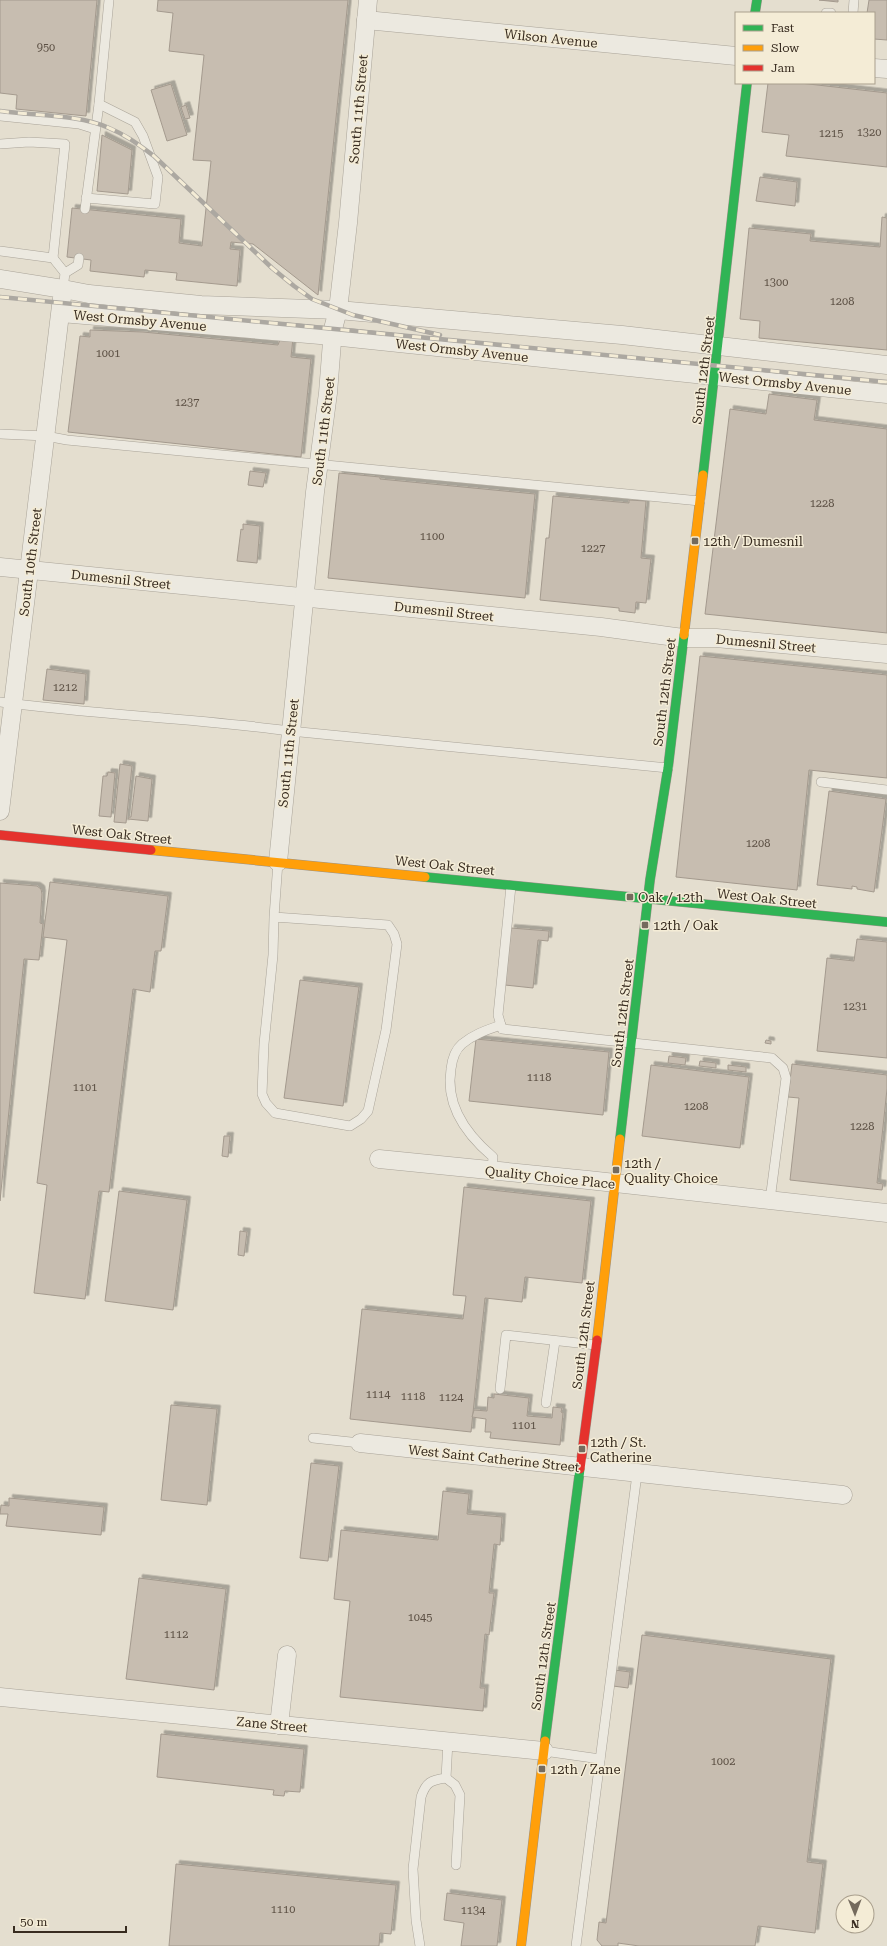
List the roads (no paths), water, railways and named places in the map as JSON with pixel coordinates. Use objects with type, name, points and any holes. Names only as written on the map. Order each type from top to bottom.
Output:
[{"type":"street","name":"South 11th Street","points":[[278,862],[304,598],[328,393],[332,336],[338,310],[348,223],[368,0]]},
{"type":"street","points":[[755,12],[757,0]]},
{"type":"street","name":"Wilson Avenue","points":[[366,20],[735,56]]},
{"type":"street","points":[[875,68],[887,69]]},
{"type":"street","name":"South 12th Street","points":[[521,1946],[544,1751],[596,1345],[648,899],[668,768],[719,347],[747,84]]},
{"type":"street","name":"West Ormsby Avenue","points":[[0,279],[64,281],[89,294],[201,304],[338,310],[690,342],[719,347],[887,365]]},
{"type":"street","name":"West Ormsby Avenue","points":[[64,281],[61,313],[332,336],[887,394]]},
{"type":"street","name":"South 10th Street","points":[[0,811],[6,703],[29,570],[61,313]]},
{"type":"street","name":"Dumesnil Street","points":[[0,567],[606,627],[683,638],[723,639],[887,654]]},
{"type":"street","name":"West Oak Street","points":[[0,835],[887,922]]},
{"type":"street","name":"Quality Choice Place","points":[[379,1159],[887,1213]]},
{"type":"street","name":"West Saint Catherine Street","points":[[360,1443],[580,1468],[843,1495]]},
{"type":"street","points":[[279,1725],[287,1655]]},
{"type":"street","name":"Zane Street","points":[[0,1698],[544,1751]]},
{"type":"lane","points":[[85,209],[99,104],[109,0]]},
{"type":"lane","points":[[852,12],[854,0]]},
{"type":"lane","points":[[86,198],[155,204],[158,177],[143,136],[134,122],[99,104]]},
{"type":"lane","points":[[0,116],[79,124],[95,129]]},
{"type":"lane","points":[[0,144],[29,142],[65,144],[53,258],[64,281],[78,265],[79,258]]},
{"type":"lane","points":[[0,251],[53,258]]},
{"type":"lane","points":[[0,434],[46,436],[67,440],[700,501]]},
{"type":"lane","points":[[6,703],[231,723],[290,731],[668,768]]},
{"type":"lane","points":[[821,782],[887,790]]},
{"type":"lane","points":[[274,918],[388,925],[394,934],[397,944],[386,1030],[370,1104],[368,1111],[361,1119],[350,1126],[275,1112],[266,1103],[262,1094],[264,1044],[273,956],[274,918],[278,862]]},
{"type":"lane","points":[[511,885],[498,1015],[502,1029],[772,1058],[783,1068],[786,1078],[770,1200]]},
{"type":"lane","points":[[492,1171],[493,1157],[480,1145],[456,1113],[449,1081],[452,1060],[461,1045],[480,1032],[501,1025]]},
{"type":"lane","points":[[500,1389],[506,1335],[596,1345]]},
{"type":"lane","points":[[546,1403],[555,1341]]},
{"type":"lane","points":[[313,1438],[360,1443]]},
{"type":"lane","points":[[576,1946],[637,1474]]},
{"type":"lane","points":[[446,1778],[448,1741]]},
{"type":"lane","points":[[544,1751],[600,1759]]},
{"type":"lane","points":[[420,1946],[416,1920],[413,1869],[421,1797],[424,1787],[434,1779],[446,1778],[455,1785],[460,1795],[456,1865]]},
{"type":"railway","points":[[0,111],[84,120],[97,123],[121,134],[154,156],[272,268],[312,299],[353,315],[440,335]]},
{"type":"railway","points":[[0,297],[887,382]]},
{"type":"place","name":"12th / Dumesnil","points":[[695,541]]},
{"type":"place","name":"Oak / 12th","points":[[630,897]]},
{"type":"place","name":"12th / Oak","points":[[645,925]]},
{"type":"place","name":"12th / Quality Choice","points":[[616,1170]]},
{"type":"place","name":"12th / St. Catherine","points":[[582,1449]]},
{"type":"place","name":"12th / Zane","points":[[542,1769]]}]
